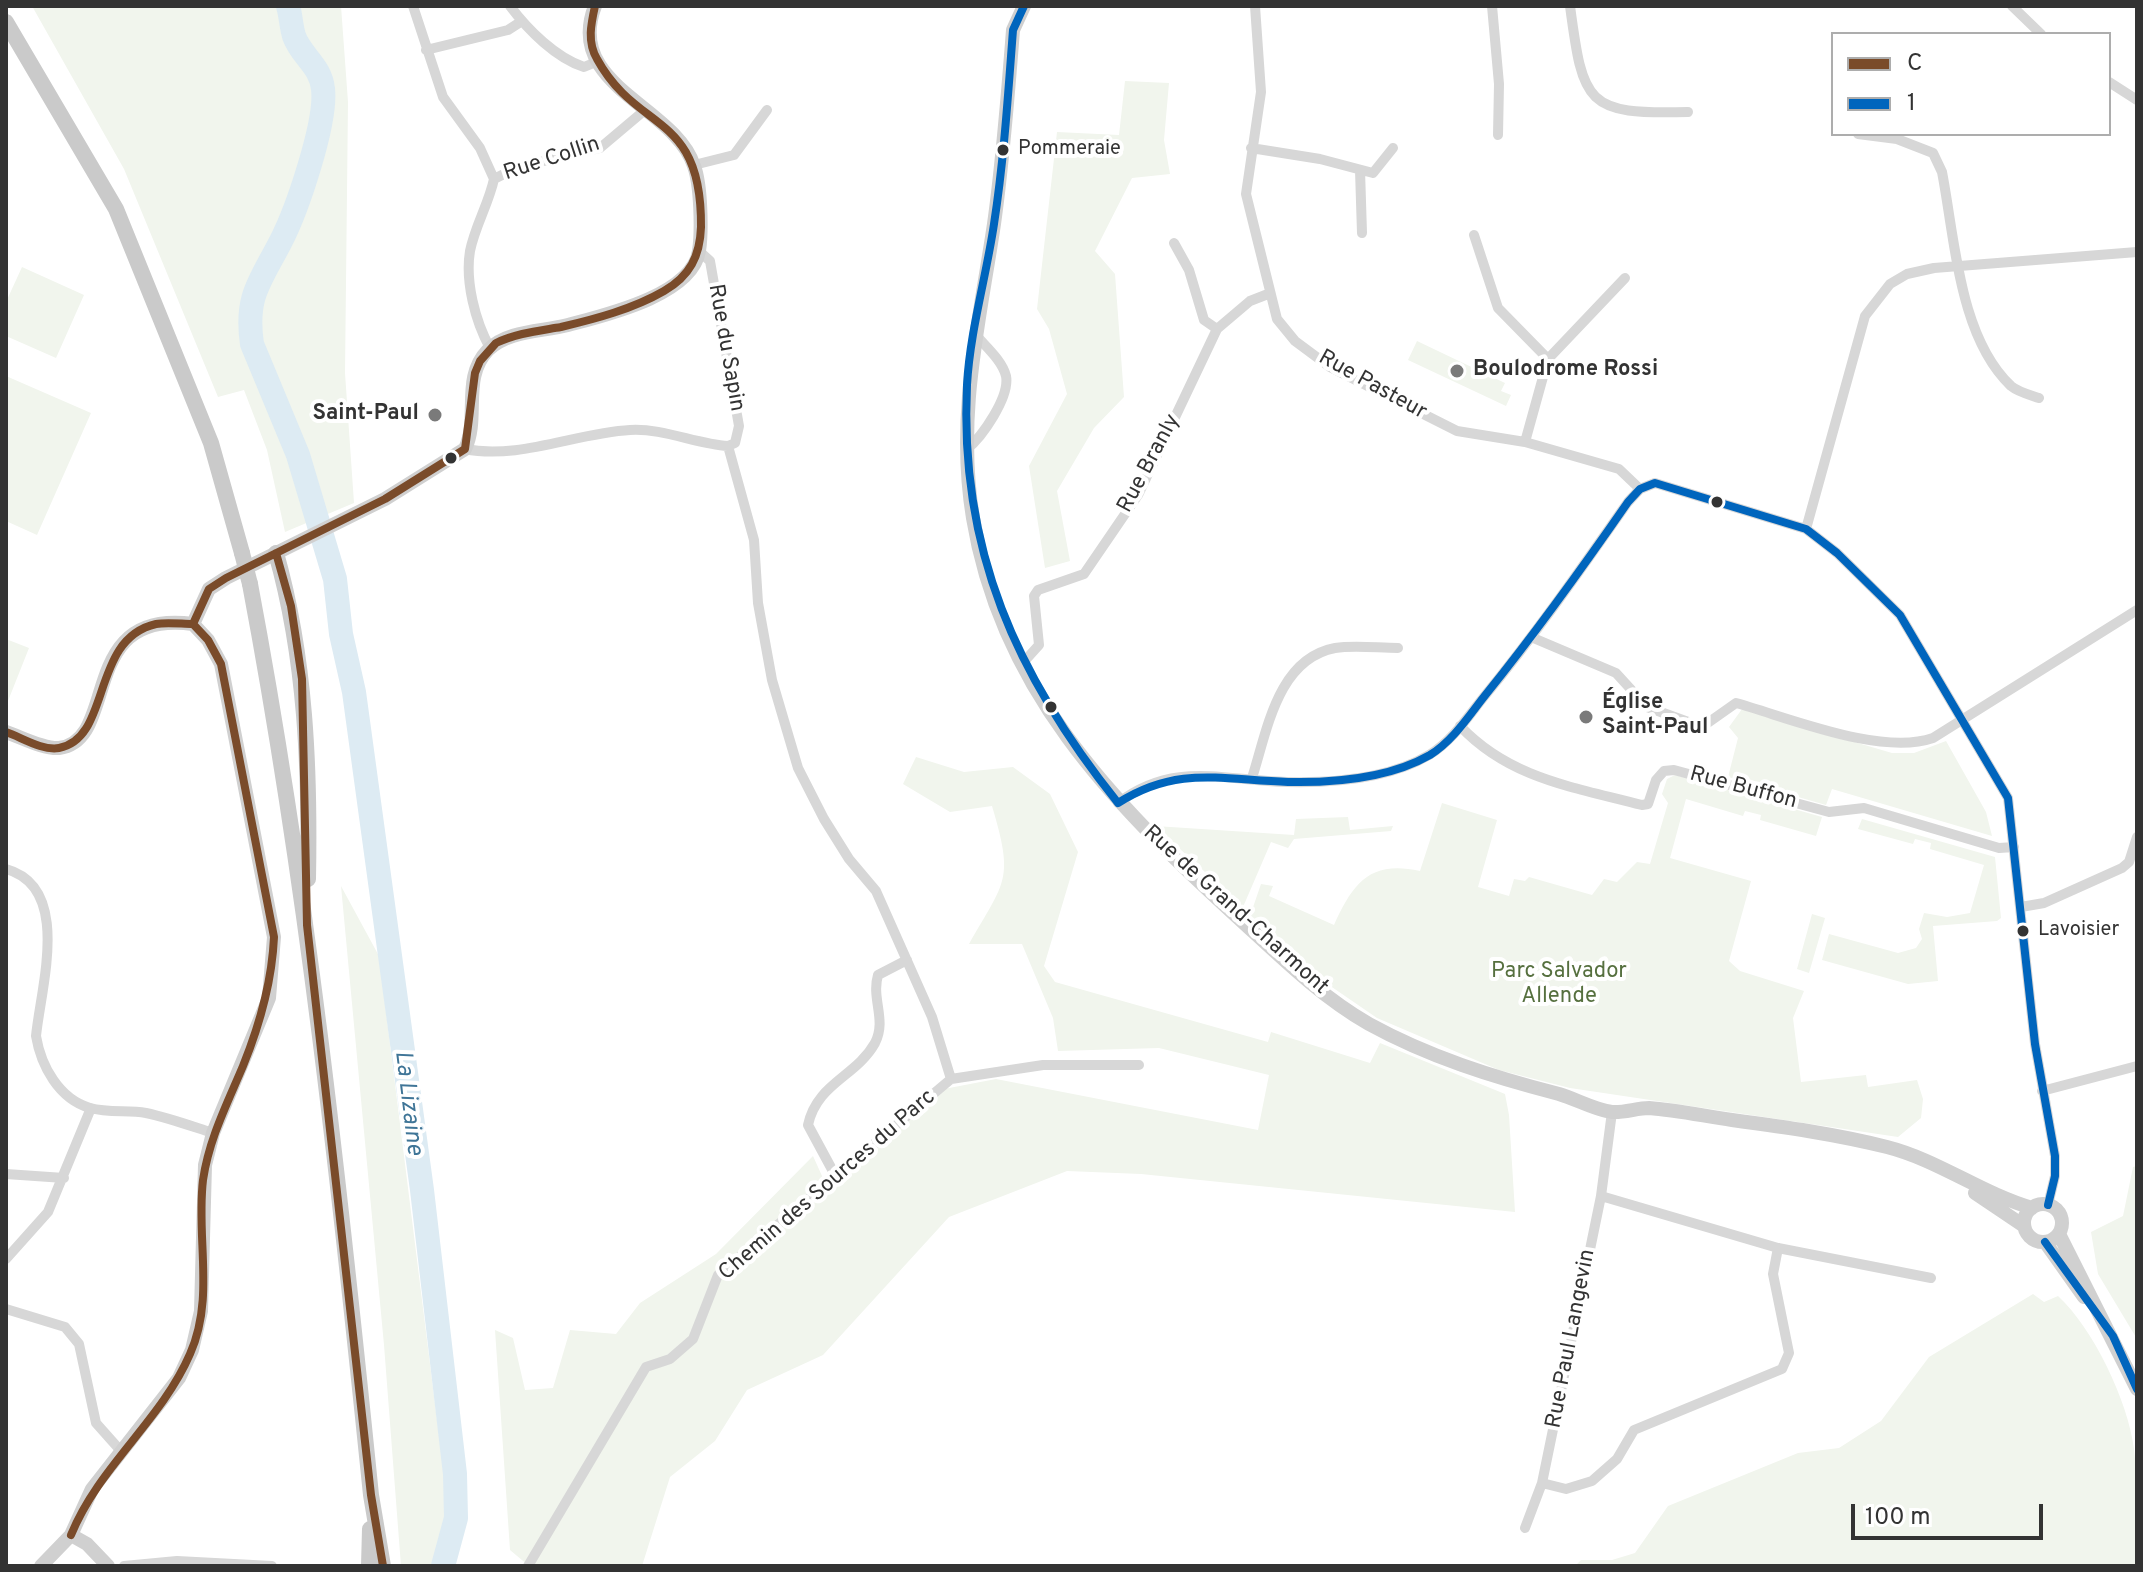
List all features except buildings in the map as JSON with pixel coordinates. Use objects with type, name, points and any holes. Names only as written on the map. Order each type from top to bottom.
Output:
[{"type":"main road","points":[[6,22],[116,209],[211,443],[250,584],[276,722],[307,925],[371,1495],[383,1566]]},
{"type":"main road","points":[[281,550],[302,679],[307,925]]},
{"type":"main road","points":[[369,1566],[371,1495]]},
{"type":"street","points":[[413,6],[443,97],[480,148],[494,179],[471,248],[468,268],[476,317],[490,348]]},
{"type":"street","points":[[510,6],[522,21],[569,62],[584,67],[596,62]]},
{"type":"street","points":[[193,624],[209,589],[236,572],[421,478],[465,449],[471,425],[472,381],[478,362],[490,348],[504,340],[567,325],[678,286],[693,271],[699,251],[694,165],[676,140],[596,62],[589,29],[595,6]]},
{"type":"street","name":"Rue de Grand-Charmont","points":[[1024,6],[1013,30],[1001,168],[967,384],[967,449],[973,519],[988,580],[1021,665],[1067,741],[1118,803],[1312,985],[1365,1022],[1402,1041],[1488,1076],[1574,1098],[1612,1112],[1645,1108],[1834,1134],[1895,1149],[1932,1163],[2008,1201],[2032,1208]]},
{"type":"street","name":"Rue Pasteur","points":[[1255,6],[1261,92],[1246,194],[1268,294],[1277,319],[1295,341],[1330,367],[1457,431],[1525,442],[1619,469],[1640,489]]},
{"type":"street","points":[[1492,6],[1499,84],[1498,135]]},
{"type":"street","points":[[1570,6],[1578,64],[1587,86],[1600,102],[1620,111],[1688,112]]},
{"type":"street","points":[[2012,6],[2039,32]]},
{"type":"street","points":[[426,50],[508,30],[522,21]]},
{"type":"street","points":[[2111,83],[2137,100]]},
{"type":"street","name":"Rue Collin","points":[[494,179],[518,167],[600,148],[645,110]]},
{"type":"street","points":[[694,165],[734,155],[767,110]]},
{"type":"street","points":[[1874,136],[1897,139],[1933,153],[1942,172],[1966,303],[1984,352],[2013,388],[2039,398]]},
{"type":"street","points":[[1251,148],[1373,173],[1393,148]]},
{"type":"street","points":[[1360,170],[1362,233]]},
{"type":"street","points":[[1474,235],[1498,308],[1548,359]]},
{"type":"street","points":[[1174,243],[1189,270],[1204,320],[1217,329]]},
{"type":"street","name":"Rue du Sapin","points":[[699,251],[710,261],[739,426],[735,443],[728,446]]},
{"type":"street","points":[[1806,529],[1865,316],[1890,284],[1907,274],[1961,267],[2137,252]]},
{"type":"street","points":[[1525,442],[1548,359],[1625,278]]},
{"type":"street","name":"Rue Branly","points":[[1021,665],[1039,645],[1034,596],[1038,590],[1084,574],[1135,500],[1217,329],[1250,301],[1268,294]]},
{"type":"street","points":[[967,449],[984,435],[1006,386],[998,361],[975,334]]},
{"type":"street","points":[[465,449],[488,454],[598,433],[635,430],[728,446],[754,540],[758,603],[772,680],[798,768],[849,859],[876,891],[932,1017],[951,1079]]},
{"type":"street","points":[[1118,803],[1133,792],[1171,776],[1286,782],[1379,774],[1428,756],[1460,726],[1531,637],[1640,489],[1655,483],[1806,529],[1837,553],[1900,615],[2008,798],[2042,1091],[2055,1156],[2055,1176],[2048,1205]]},
{"type":"street","points":[[1531,637],[1616,673],[1647,707],[1702,727],[1736,703],[1877,742],[1914,744],[1933,738],[2137,610]]},
{"type":"street","points":[[6,732],[50,747],[62,748],[75,741],[85,731],[115,651],[127,638],[151,624],[193,624],[208,640],[221,664],[274,937],[269,998],[213,1133],[205,1165],[198,1332],[179,1378],[92,1489],[71,1535],[41,1566]]},
{"type":"street","points":[[1252,778],[1277,702],[1288,679],[1310,658],[1335,648],[1398,648]]},
{"type":"street","name":"Rue Buffon","points":[[1460,726],[1482,750],[1529,774],[1642,805],[1648,804],[1656,780],[1664,771],[1674,770],[1829,812],[1864,808],[1999,848],[2014,847]]},
{"type":"street","points":[[2021,907],[2044,903],[2096,883],[2133,864],[2137,837]]},
{"type":"street","points":[[6,869],[34,885],[48,915],[36,1036],[39,1052],[52,1079],[74,1101],[91,1108],[144,1113],[213,1133]]},
{"type":"street","points":[[835,1175],[808,1125],[812,1105],[875,1043],[881,1017],[874,990],[878,975],[907,960]]},
{"type":"street","name":"Chemin des Sources du Parc","points":[[528,1566],[646,1367],[670,1359],[693,1339],[718,1275],[951,1079],[1043,1065],[1139,1065]]},
{"type":"street","points":[[2042,1091],[2137,1066]]},
{"type":"street","points":[[6,1259],[48,1212],[91,1108]]},
{"type":"street","name":"Rue Paul Langevin","points":[[1525,1528],[1542,1483],[1601,1196],[1612,1112]]},
{"type":"street","name":"Rue de Grand-Charmont","points":[[1932,1163],[2024,1226]]},
{"type":"street","points":[[6,1174],[64,1178]]},
{"type":"street","points":[[1601,1196],[1778,1248],[1931,1278]]},
{"type":"street","points":[[2048,1205],[2032,1208],[2024,1226],[2029,1236],[2045,1242],[2113,1336]]},
{"type":"street","points":[[2048,1205],[2061,1216],[2059,1234],[2137,1389]]},
{"type":"street","points":[[2045,1242],[2059,1234]]},
{"type":"street","points":[[1542,1483],[1566,1489],[1592,1481],[1617,1459],[1634,1430],[1782,1369],[1789,1353],[1773,1274],[1778,1248]]},
{"type":"street","points":[[6,1309],[65,1327],[79,1344],[96,1423],[120,1450]]},
{"type":"street","points":[[71,1535],[87,1544],[108,1566]]},
{"type":"street","points":[[124,1566],[177,1561],[272,1566]]},
{"type":"green space","points":[[32,6],[341,6],[348,102],[345,373],[354,503],[285,532],[267,450],[244,390],[218,397],[124,169]]},
{"type":"green space","points":[[1125,81],[1169,83],[1164,140],[1170,174],[1132,178],[1095,251],[1115,274],[1124,397],[1094,428],[1057,491],[1070,561],[1045,568],[1029,466],[1067,394],[1049,329],[1037,309],[1057,132],[1119,135]]},
{"type":"green space","points":[[22,267],[84,295],[56,358],[6,336],[6,302]]},
{"type":"green space","name":"Boulodrome Rossi","points":[[1417,341],[1505,383],[1501,391],[1511,395],[1506,406],[1408,360]]},
{"type":"green space","points":[[6,376],[91,413],[37,535],[6,521]]},
{"type":"green space","points":[[6,639],[29,648],[6,706]]},
{"type":"green space","points":[[1742,709],[1892,753],[1914,753],[1946,741],[1986,812],[1992,836],[1832,789],[1826,805],[1728,777],[1738,738],[1729,727]]},
{"type":"green space","points":[[916,757],[964,772],[1013,767],[1050,794],[1078,852],[1044,966],[1055,982],[1268,1042],[1271,1032],[1370,1063],[1380,1043],[1505,1094],[1515,1212],[1141,1174],[1067,1171],[949,1217],[823,1355],[747,1390],[715,1441],[670,1477],[642,1566],[529,1566],[510,1550],[495,1330],[513,1338],[525,1390],[553,1388],[570,1330],[616,1334],[640,1303],[716,1254],[813,1156],[827,1187],[944,1089],[996,1079],[1258,1130],[1269,1075],[1159,1048],[1058,1051],[1053,1018],[1022,944],[969,944],[1003,879],[1003,850],[992,806],[950,812],[903,784]]},
{"type":"green space","name":"Parc Salvador Allende","points":[[1675,775],[1822,817],[1816,836],[1760,820],[1761,815],[1745,811],[1743,816],[1686,799],[1670,858],[1751,881],[1729,961],[1740,971],[1804,991],[1793,1018],[1801,1082],[1866,1075],[1868,1087],[1917,1080],[1923,1099],[1921,1118],[1898,1137],[1570,1088],[1499,1070],[1377,1018],[1326,983],[1250,916],[1261,884],[1273,886],[1269,896],[1334,925],[1348,897],[1365,878],[1388,869],[1420,871],[1442,803],[1497,820],[1478,887],[1509,896],[1514,879],[1525,881],[1529,877],[1592,895],[1604,879],[1617,882],[1637,862],[1650,864],[1668,803],[1662,794],[1667,779]]},
{"type":"green space","points":[[1348,817],[1350,830],[1393,826],[1391,831],[1294,839],[1288,848],[1271,842],[1243,907],[1155,826],[1294,835],[1296,819]]},
{"type":"green space","points":[[1862,819],[1995,857],[2001,918],[1997,921],[1933,926],[1938,981],[1908,984],[1822,960],[1829,934],[1898,953],[1916,948],[1922,939],[1919,929],[1924,913],[1947,917],[1970,913],[1984,865],[1930,849],[1931,843],[1915,839],[1913,844],[1858,829]]},
{"type":"green space","points":[[341,886],[379,956],[447,1500],[442,1538],[431,1566],[401,1566],[384,1345]]},
{"type":"green space","points":[[1812,914],[1825,918],[1809,973],[1797,969]]},
{"type":"green space","points":[[2137,1166],[2137,1339],[2098,1274],[2091,1232],[2123,1216],[2133,1167]]},
{"type":"green space","points":[[2033,1294],[2044,1302],[2058,1296],[2071,1310],[2107,1366],[2125,1409],[2136,1463],[2135,1566],[1575,1566],[1581,1560],[1612,1560],[1635,1553],[1668,1506],[1798,1453],[1839,1448],[1881,1421],[1929,1357]]},
{"type":"waterway","name":"La Lizaine","points":[[288,6],[294,36],[321,81],[323,104],[316,143],[302,188],[288,227],[256,290],[250,327],[252,344],[298,455],[335,579],[341,634],[354,692],[422,1190],[455,1474],[456,1518],[443,1566]]},
{"type":"transit line","name":"C","points":[[193,624],[209,589],[226,578],[385,499],[465,449],[475,373],[480,361],[496,343],[614,313],[664,291],[687,272],[696,256],[701,227],[698,190],[691,162],[665,128],[613,83],[597,59],[591,40],[595,6]]},
{"type":"transit line","name":"1","points":[[1024,6],[1013,30],[997,200],[969,365],[967,445],[973,502],[985,557],[1002,609],[1024,659],[1082,756],[1118,803]]},
{"type":"transit line","name":"1","points":[[1118,803],[1140,791],[1181,779],[1324,782],[1379,774],[1430,755],[1447,742],[1468,718],[1577,575],[1628,502],[1640,489],[1655,483],[1806,529],[1837,553],[1900,615],[2008,798],[2035,1044],[2055,1156],[2055,1176],[2048,1205]]},
{"type":"transit line","name":"C","points":[[276,553],[291,606],[302,679],[307,925],[371,1495],[383,1566]]},
{"type":"transit line","name":"C","points":[[6,732],[52,748],[76,740],[87,727],[120,648],[135,633],[156,624],[193,624]]},
{"type":"transit line","name":"C","points":[[71,1535],[97,1487],[163,1401],[190,1354],[202,1311],[201,1202],[206,1165],[219,1122],[255,1034],[271,970],[274,937],[221,664],[208,640],[193,624]]},
{"type":"transit line","name":"1","points":[[2045,1242],[2113,1336],[2137,1389]]},
{"type":"place","name":"Pommeraie","points":[[1003,150]]},
{"type":"place","name":"Boulodrome Rossi","points":[[1457,371]]},
{"type":"place","name":"Saint-Paul","points":[[435,415]]},
{"type":"place","name":"Église Saint-Paul","points":[[1586,717]]},
{"type":"place","name":"Lavoisier","points":[[2023,931]]}]
